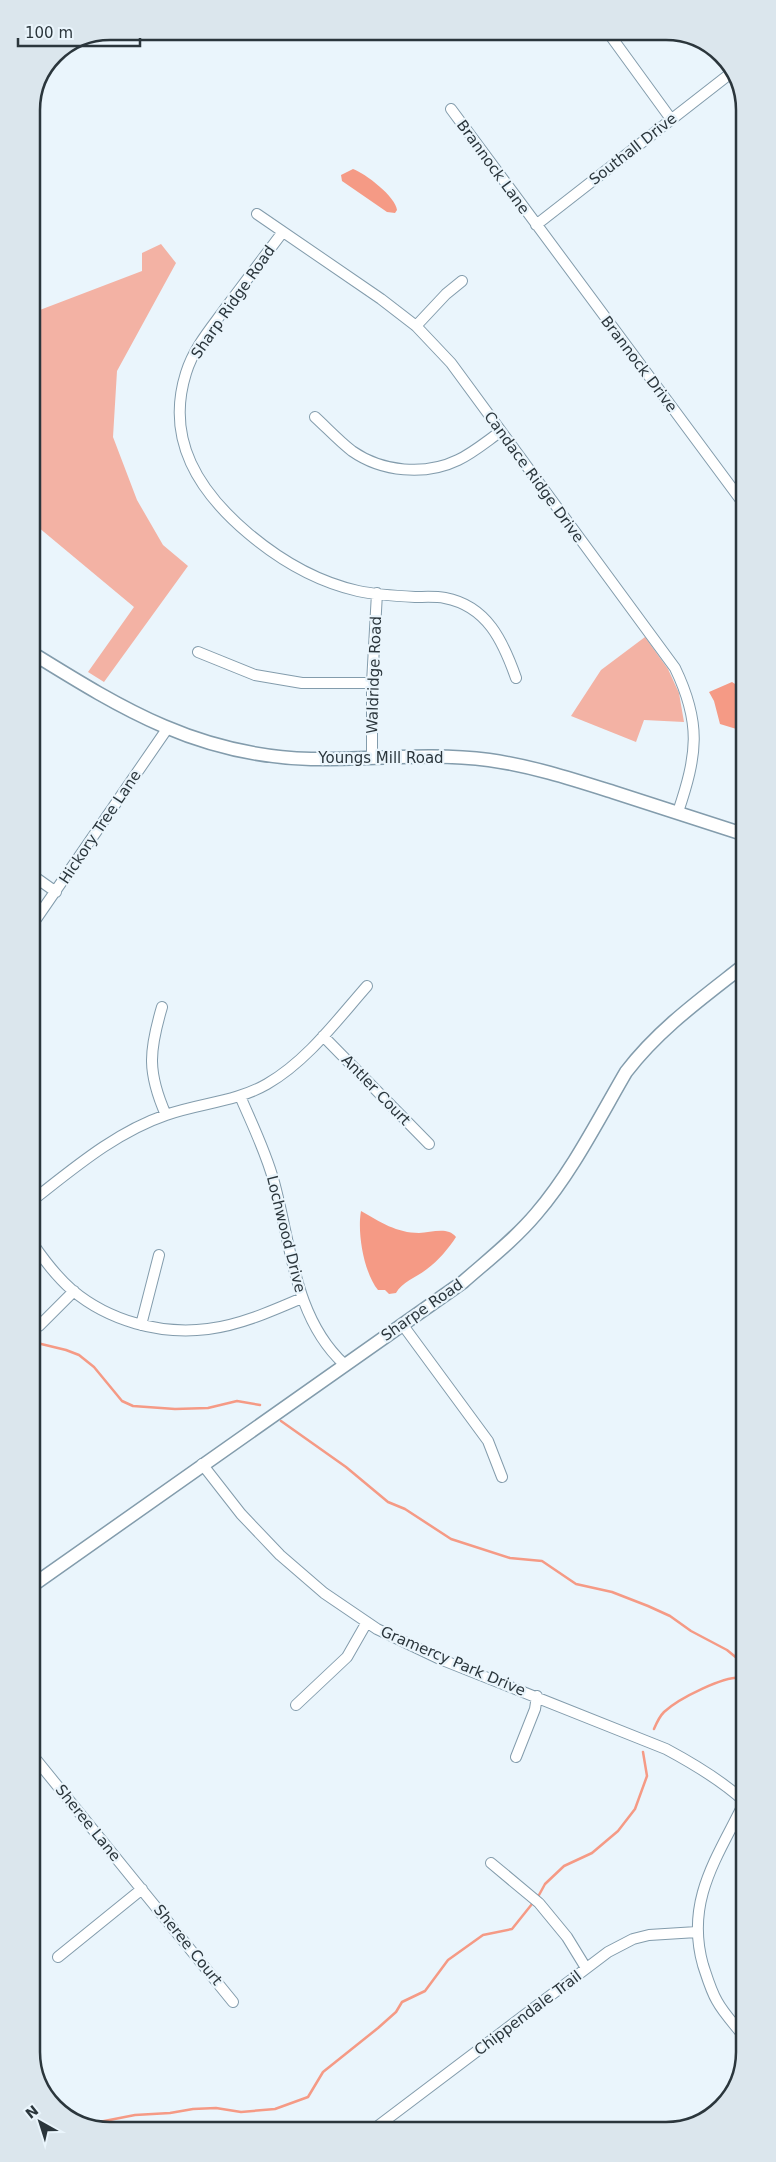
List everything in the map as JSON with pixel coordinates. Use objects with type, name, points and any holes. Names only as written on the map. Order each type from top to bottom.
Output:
[{"type":"street","points":[[614,40],[672,119]]},
{"type":"street","name":"Southall Drive","points":[[536,225],[727,76]]},
{"type":"street","name":"Brannock Lane","points":[[451,109],[536,225]]},
{"type":"street","name":"Candace Ridge Drive","points":[[257,214],[282,233],[381,299],[416,326],[451,363],[675,668],[684,686],[695,735],[694,758],[678,812]]},
{"type":"street","name":"Brannock Drive","points":[[536,225],[736,493]]},
{"type":"street","name":"Sharp Ridge Road","points":[[282,233],[195,351],[186,372],[182,391],[181,426],[190,463],[212,498],[232,519],[267,549],[310,574],[358,591],[444,598],[462,603],[480,615],[494,629],[505,646],[516,678]]},
{"type":"street","points":[[416,326],[446,294],[462,281]]},
{"type":"street","points":[[315,417],[351,450],[364,458],[378,465],[408,470],[434,468],[458,460],[500,432]]},
{"type":"street","name":"Waldridge Road","points":[[372,758],[372,683],[377,593]]},
{"type":"street","points":[[198,652],[255,675],[302,683],[372,683]]},
{"type":"street","name":"Youngs Mill Road","points":[[40,658],[124,707],[167,729],[218,746],[268,756],[311,759],[465,758],[517,765],[563,776],[736,832]]},
{"type":"street","name":"Hickory Tree Lane","points":[[40,914],[167,729]]},
{"type":"street","points":[[40,881],[56,892]]},
{"type":"street","name":"Sharpe Road","points":[[40,1580],[462,1282],[517,1234],[552,1194],[626,1072],[640,1054],[679,1016],[736,971]]},
{"type":"street","points":[[40,1194],[78,1164],[103,1148],[166,1115],[240,1096],[267,1084],[292,1066],[323,1036],[367,986]]},
{"type":"street","points":[[162,1007],[152,1039],[152,1069],[153,1083],[166,1115]]},
{"type":"street","name":"Antler Court","points":[[323,1036],[430,1144]]},
{"type":"street","name":"Lochwood Drive","points":[[240,1096],[269,1163],[302,1298],[319,1335],[331,1352],[344,1364]]},
{"type":"street","points":[[40,1253],[63,1282],[108,1313],[141,1325],[163,1330],[208,1329],[260,1314],[302,1298]]},
{"type":"street","points":[[141,1325],[159,1255]]},
{"type":"street","points":[[40,1325],[74,1291]]},
{"type":"street","points":[[402,1324],[488,1441],[502,1478]]},
{"type":"street","name":"Gramercy Park Drive","points":[[202,1464],[241,1514],[280,1554],[324,1593],[367,1622],[405,1643],[440,1658],[666,1749],[702,1769],[736,1796]]},
{"type":"street","points":[[296,1705],[347,1657],[367,1622]]},
{"type":"street","points":[[516,1757],[535,1709],[537,1696]]},
{"type":"street","name":"Sheree Lane","points":[[40,1764],[142,1889]]},
{"type":"street","points":[[736,1817],[717,1853],[705,1883],[699,1906],[697,1932],[706,1975],[717,2001],[736,2026]]},
{"type":"street","points":[[491,1863],[539,1903],[567,1937],[586,1968]]},
{"type":"street","points":[[58,1957],[142,1889]]},
{"type":"street","name":"Sheree Court","points":[[142,1889],[233,2002]]},
{"type":"street","name":"Chippendale Trail","points":[[383,2122],[608,1952],[633,1939],[649,1935],[697,1932]]},
{"type":"shaded area","points":[[353,169],[372,180],[386,192],[395,205],[397,210],[395,213],[387,212],[342,181],[341,175]]},
{"type":"shaded area","points":[[161,244],[176,263],[117,371],[113,437],[137,500],[163,545],[188,566],[104,682],[88,672],[134,607],[40,529],[40,310],[142,271],[142,253]]},
{"type":"shaded area","points":[[645,637],[668,669],[679,693],[684,722],[644,720],[636,742],[571,716],[601,670]]},
{"type":"shaded area","points":[[732,682],[736,685],[736,729],[720,724],[714,701],[709,692]]},
{"type":"shaded area","points":[[361,1211],[389,1226],[403,1231],[419,1233],[444,1231],[456,1237],[431,1266],[406,1283],[396,1293],[389,1294],[385,1290],[378,1290],[365,1263],[360,1230]]},
{"type":"waterway","points":[[40,1344],[79,1355],[94,1367],[122,1401],[133,1406],[175,1409],[208,1408],[237,1401],[260,1405]]},
{"type":"waterway","points":[[281,1421],[346,1467],[388,1502],[405,1509],[451,1539],[510,1558],[542,1561],[576,1584],[612,1592],[670,1616],[691,1631],[727,1650],[736,1657]]},
{"type":"waterway","points":[[654,1729],[664,1712],[691,1694],[714,1684],[736,1678]]},
{"type":"waterway","points":[[539,1895],[545,1884],[564,1866],[592,1853],[618,1831],[635,1809],[647,1776],[643,1752]]},
{"type":"waterway","points":[[101,2122],[135,2115],[170,2113],[193,2109],[216,2108],[241,2112],[275,2109],[308,2097],[323,2072],[378,2028],[396,2012],[402,2002],[425,1991],[448,1960],[483,1935],[512,1929],[532,1904]]}]
